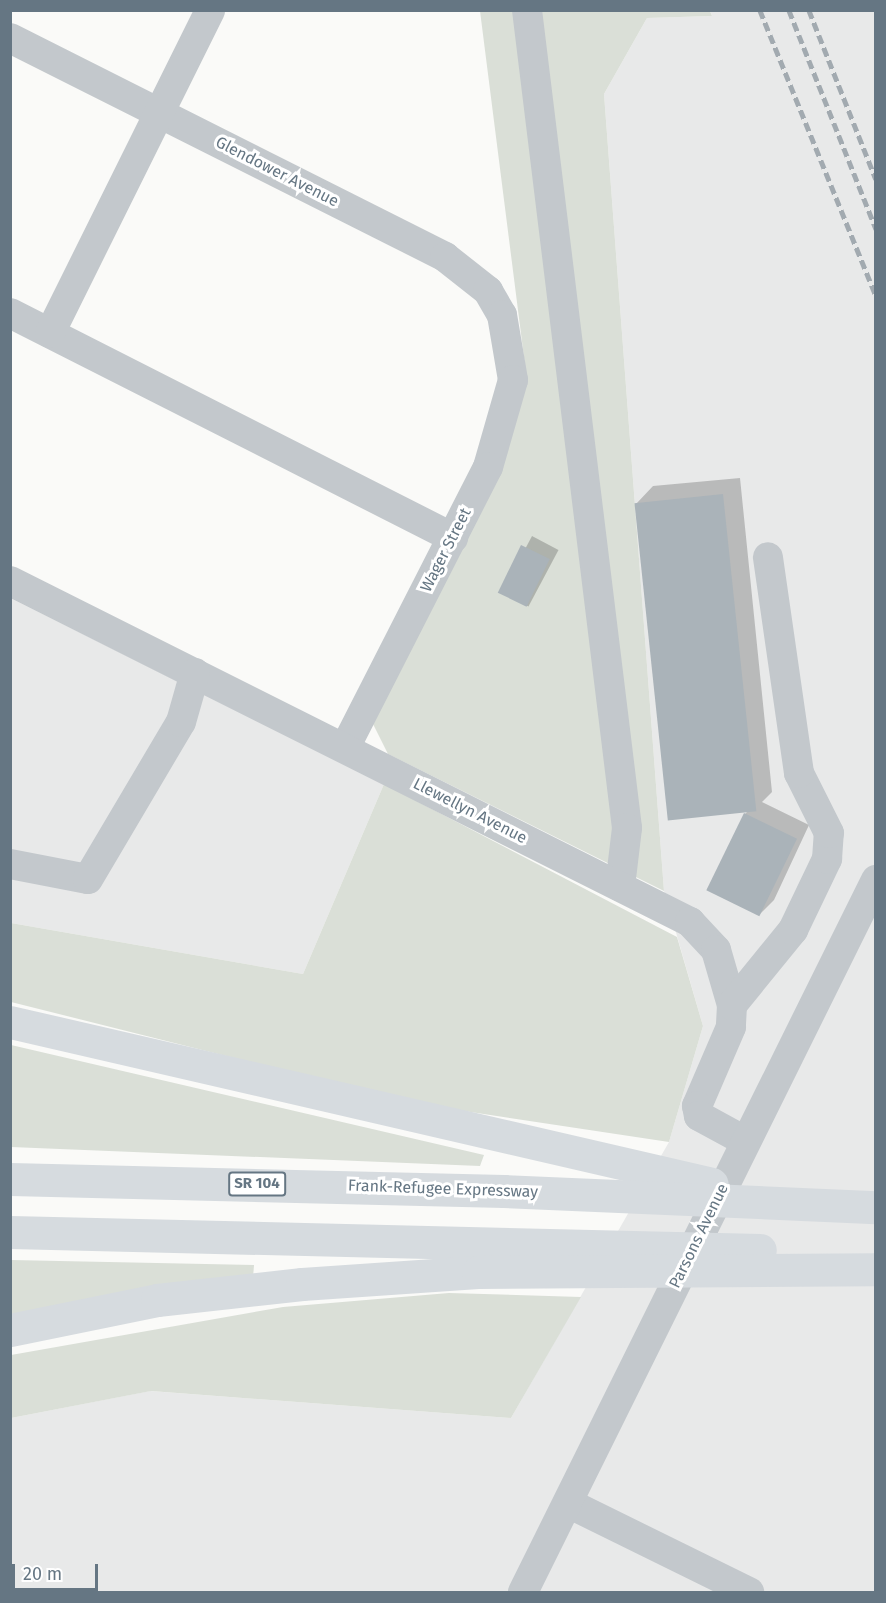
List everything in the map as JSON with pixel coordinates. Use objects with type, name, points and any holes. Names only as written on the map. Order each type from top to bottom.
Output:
[{"type":"highway","points":[[10,1022],[516,1143],[805,1204]]},
{"type":"highway","name":"Frank-Refugee Expressway","points":[[10,1179],[504,1191],[876,1207]]},
{"type":"highway","points":[[10,1232],[484,1258],[876,1269]]},
{"type":"highway","points":[[10,1330],[157,1300],[302,1284],[484,1258],[876,1255]]},
{"type":"street","points":[[50,333],[210,10]]},
{"type":"street","points":[[527,10],[627,828],[620,887]]},
{"type":"street","name":"Glendower Avenue","points":[[10,38],[445,257],[488,291],[509,341]]},
{"type":"street","points":[[10,313],[453,538]]},
{"type":"street","name":"Wager Street","points":[[345,748],[453,538],[502,426],[513,380],[509,341]]},
{"type":"street","points":[[732,1005],[793,930],[827,860],[829,833],[799,773],[768,557]]},
{"type":"street","name":"Llewellyn Avenue","points":[[10,581],[690,922],[716,950],[732,1005],[731,1027],[697,1106],[708,1124],[745,1141]]},
{"type":"street","points":[[10,864],[88,879],[181,722],[195,673]]},
{"type":"street","name":"Parsons Avenue","points":[[523,1593],[876,880]]},
{"type":"street","points":[[568,1503],[749,1593]]},
{"type":"shaded area","points":[[710,10],[875,11],[875,1592],[11,1592],[11,1418],[150,1391],[511,1418],[669,1142],[703,1026],[664,891],[604,94],[647,18],[712,16]]},
{"type":"shaded area","points":[[480,11],[710,11],[712,16],[647,18],[604,94],[664,891],[388,754],[372,722],[527,381]]},
{"type":"shaded area","points":[[10,598],[384,784],[303,974],[11,923]]},
{"type":"shaded area","points":[[384,784],[677,937],[703,1026],[669,1142],[418,1104],[11,1002],[11,923],[303,974]]},
{"type":"shaded area","points":[[11,1045],[484,1155],[480,1166],[11,1147]]},
{"type":"shaded area","points":[[11,1260],[254,1265],[253,1278],[11,1319]]},
{"type":"shaded area","points":[[449,1293],[581,1297],[511,1418],[151,1391],[11,1418],[11,1355],[283,1307]]},
{"type":"building","points":[[723,494],[756,811],[668,821],[634,503]]},
{"type":"building","points":[[521,545],[550,559],[527,607],[498,593]]},
{"type":"building","points":[[744,813],[797,839],[759,916],[706,890]]},
{"type":"railway","points":[[760,10],[876,296]]},
{"type":"railway","points":[[789,10],[876,229]]},
{"type":"railway","points":[[809,10],[876,179]]}]
